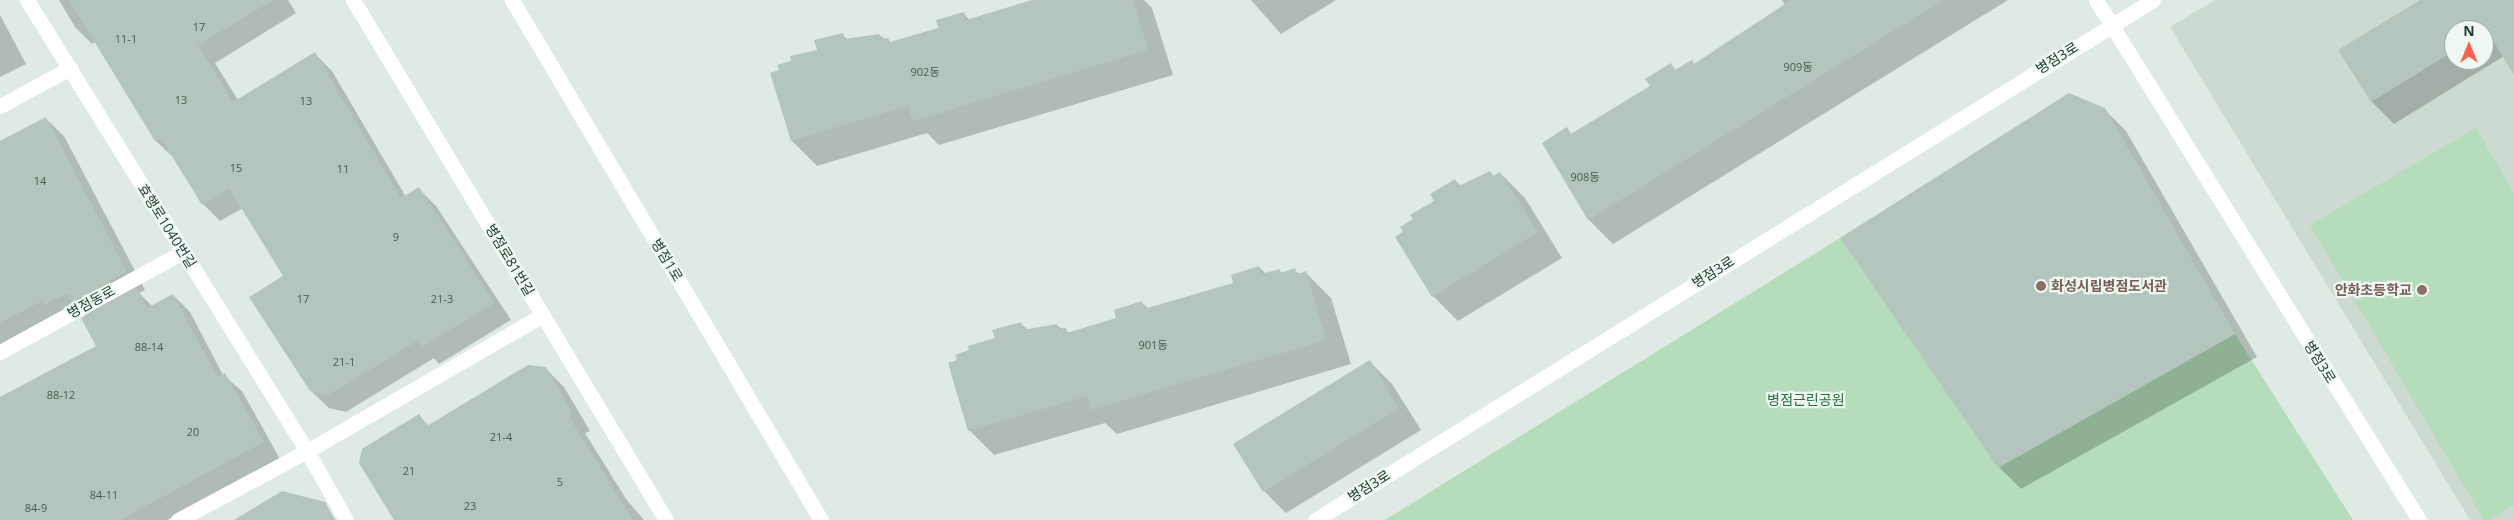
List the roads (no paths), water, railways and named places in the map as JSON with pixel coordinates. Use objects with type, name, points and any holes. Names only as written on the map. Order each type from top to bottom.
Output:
[{"type":"street","name":"효행로1040번길","points":[[27,0],[307,451],[346,520]]},
{"type":"street","name":"병점로81번길","points":[[353,0],[666,520]]},
{"type":"street","name":"병점1로","points":[[512,0],[821,520]]},
{"type":"street","points":[[2096,0],[2111,25]]},
{"type":"street","name":"병점3로","points":[[1315,520],[2153,0]]},
{"type":"street","name":"병점3로","points":[[2111,25],[2419,520]]},
{"type":"street","points":[[0,106],[70,68]]},
{"type":"street","name":"병점동로","points":[[0,352],[183,252]]},
{"type":"street","points":[[178,520],[307,451],[543,315]]},
{"type":"place","name":"화성시립병점도서관","points":[[2041,286]]},
{"type":"place","name":"안화초등학교","points":[[2422,290]]},
{"type":"park label","name":"병점근린공원","points":[[1806,400]]}]
